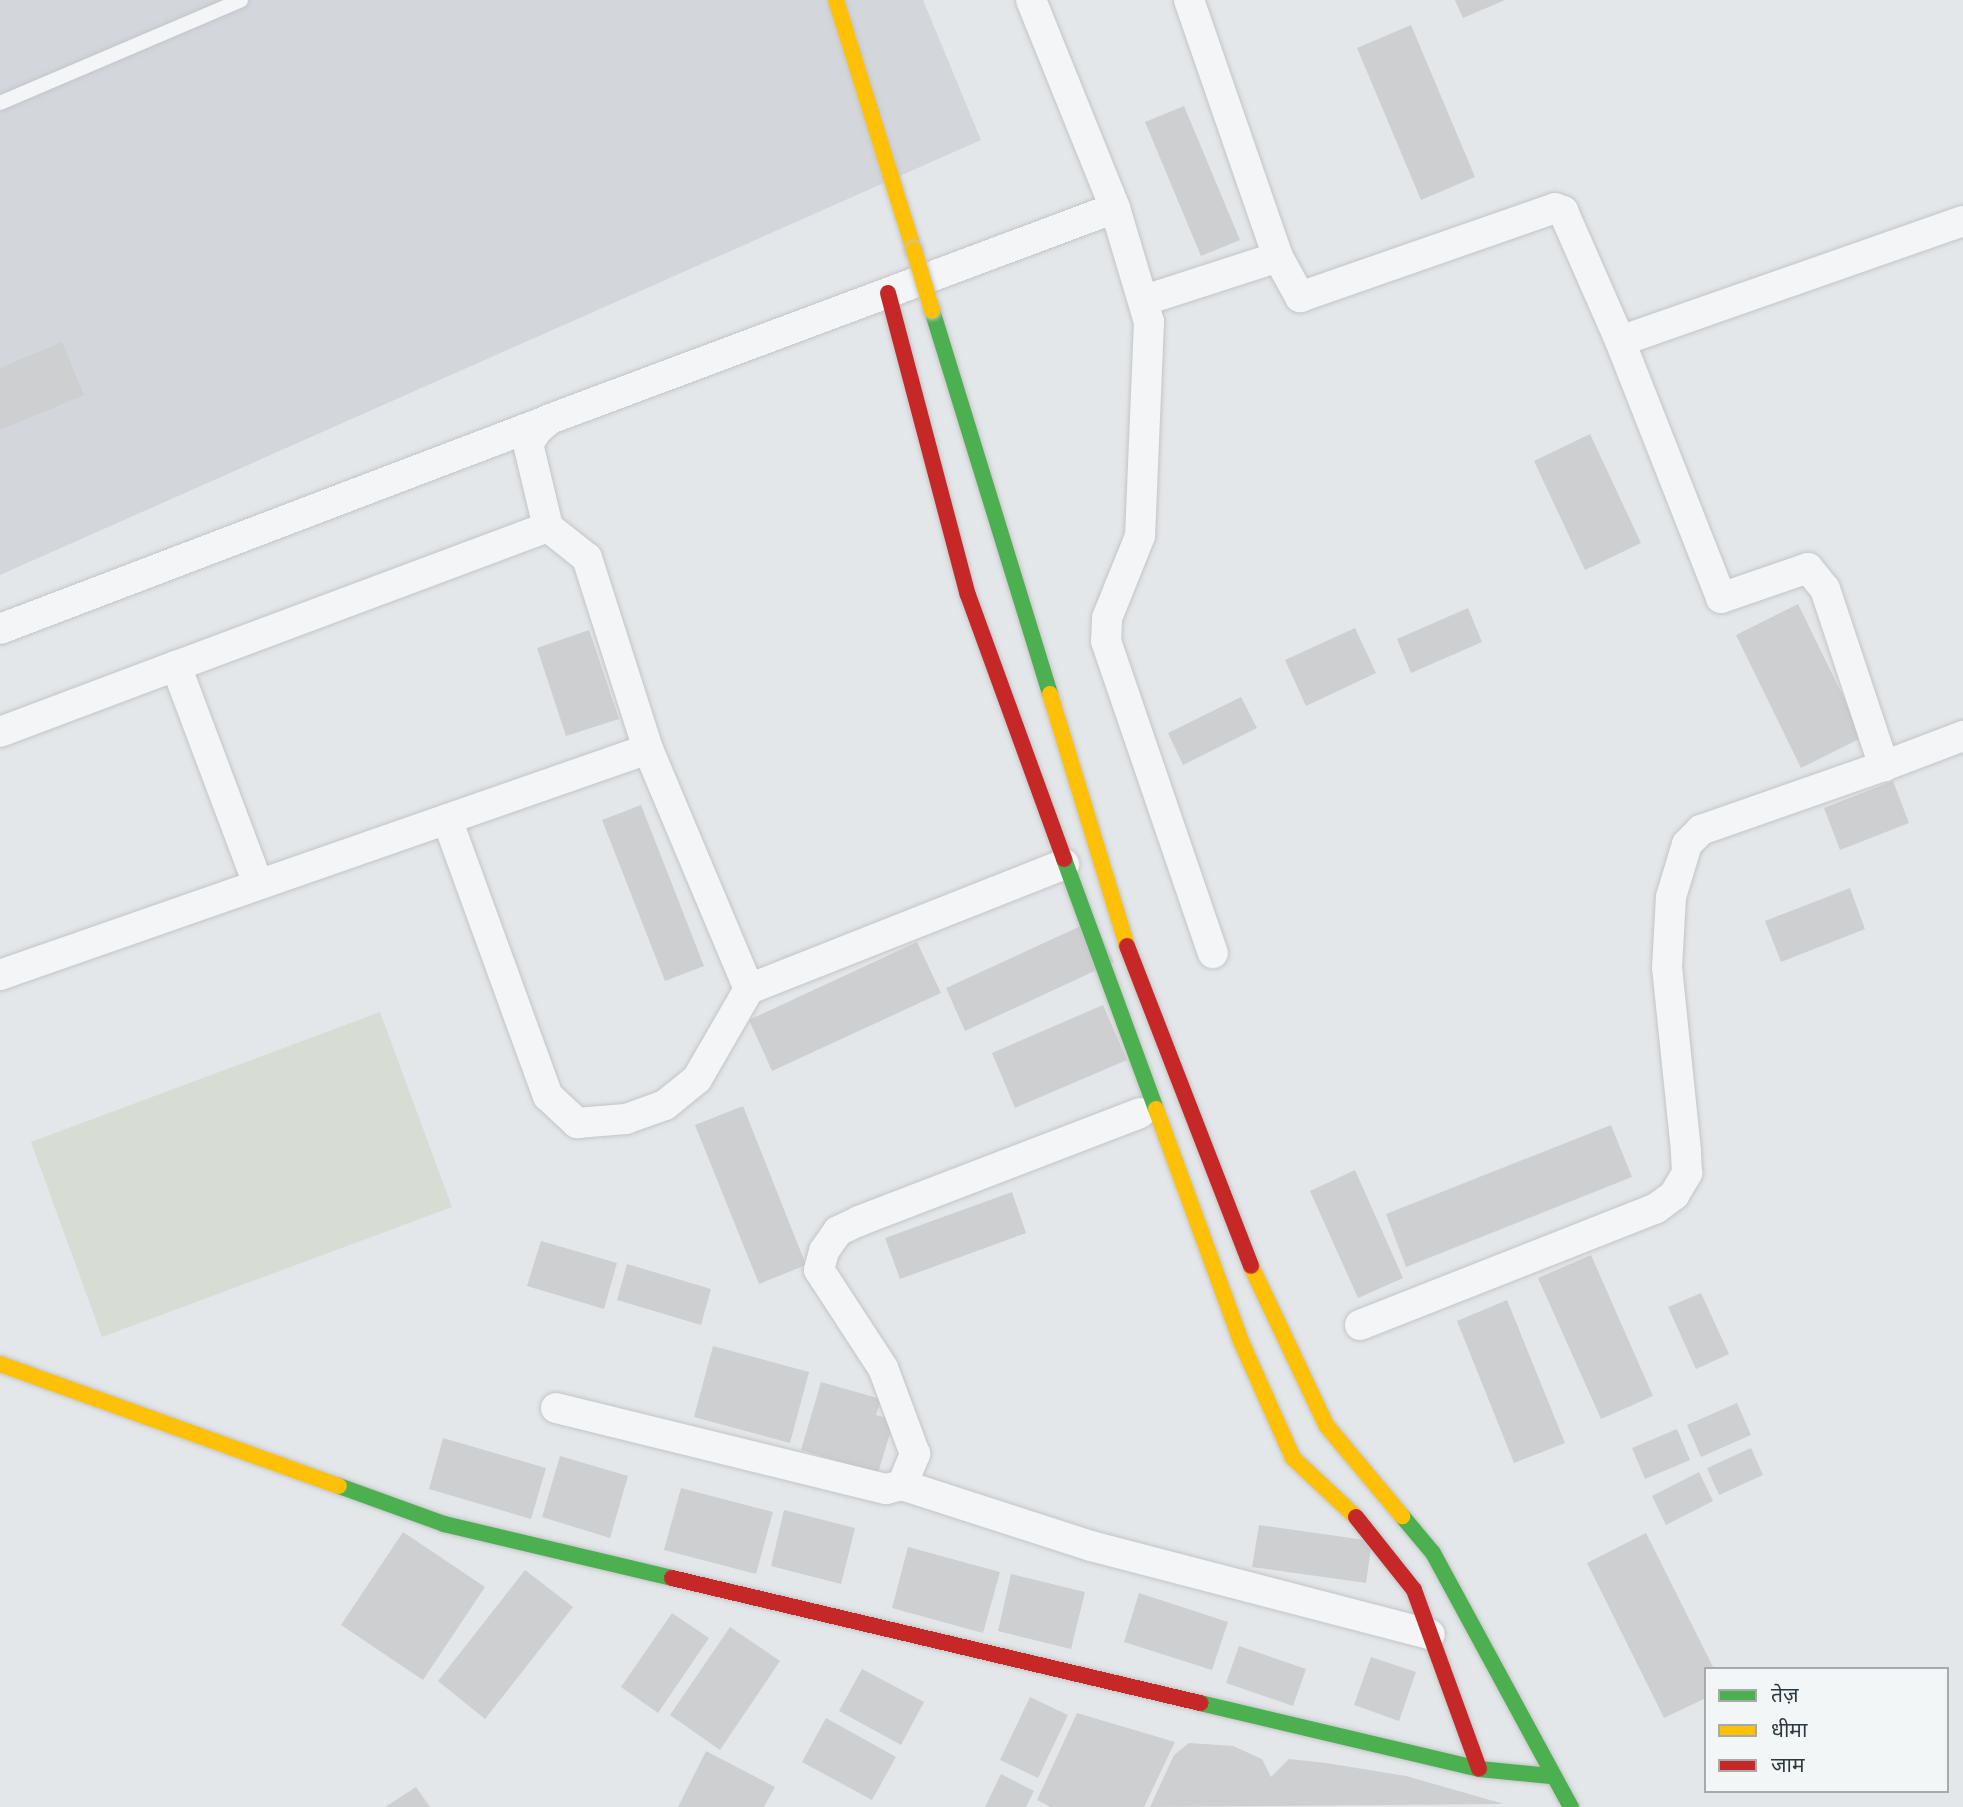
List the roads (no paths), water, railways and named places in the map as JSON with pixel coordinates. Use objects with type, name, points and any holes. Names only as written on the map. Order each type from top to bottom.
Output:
[{"type":"street","points":[[836,0],[1143,997],[1228,1217],[1326,1425],[1433,1553],[1468,1608],[1551,1776],[1571,1807]]},
{"type":"street","points":[[1031,0],[1115,208],[1144,300],[1145,506],[1140,537],[1107,618],[1106,641],[1213,953]]},
{"type":"street","points":[[1189,0],[1278,257],[1300,297],[1320,295],[1555,208],[1563,211],[1620,341],[1721,598],[1791,570],[1808,568],[1819,579],[1884,766]]},
{"type":"street","points":[[0,629],[550,419],[1115,208]]},
{"type":"street","points":[[1620,341],[1963,221]]},
{"type":"street","points":[[1144,300],[1278,257]]},
{"type":"street","points":[[888,293],[968,595],[1064,864],[1240,1339],[1293,1458],[1352,1512],[1414,1590],[1479,1769]]},
{"type":"street","points":[[550,419],[528,444],[548,527],[587,558],[648,749],[749,989]]},
{"type":"street","points":[[0,732],[548,527]]},
{"type":"street","points":[[176,666],[258,884]]},
{"type":"street","points":[[1360,1325],[1655,1209],[1674,1195],[1687,1173],[1667,968],[1671,897],[1687,844],[1702,830],[1963,736]]},
{"type":"street","points":[[0,975],[648,749]]},
{"type":"street","points":[[447,818],[548,1096],[577,1123],[626,1119],[665,1105],[697,1079],[749,989],[1064,864]]},
{"type":"street","points":[[902,1485],[915,1454],[883,1368],[819,1270],[824,1251],[838,1231],[859,1221],[1140,1113]]},
{"type":"street","points":[[0,1364],[444,1524],[1479,1769],[1551,1776]]},
{"type":"street","points":[[556,1408],[886,1489],[902,1485],[1091,1546],[1430,1634]]},
{"type":"lane","points":[[0,103],[241,0]]}]
